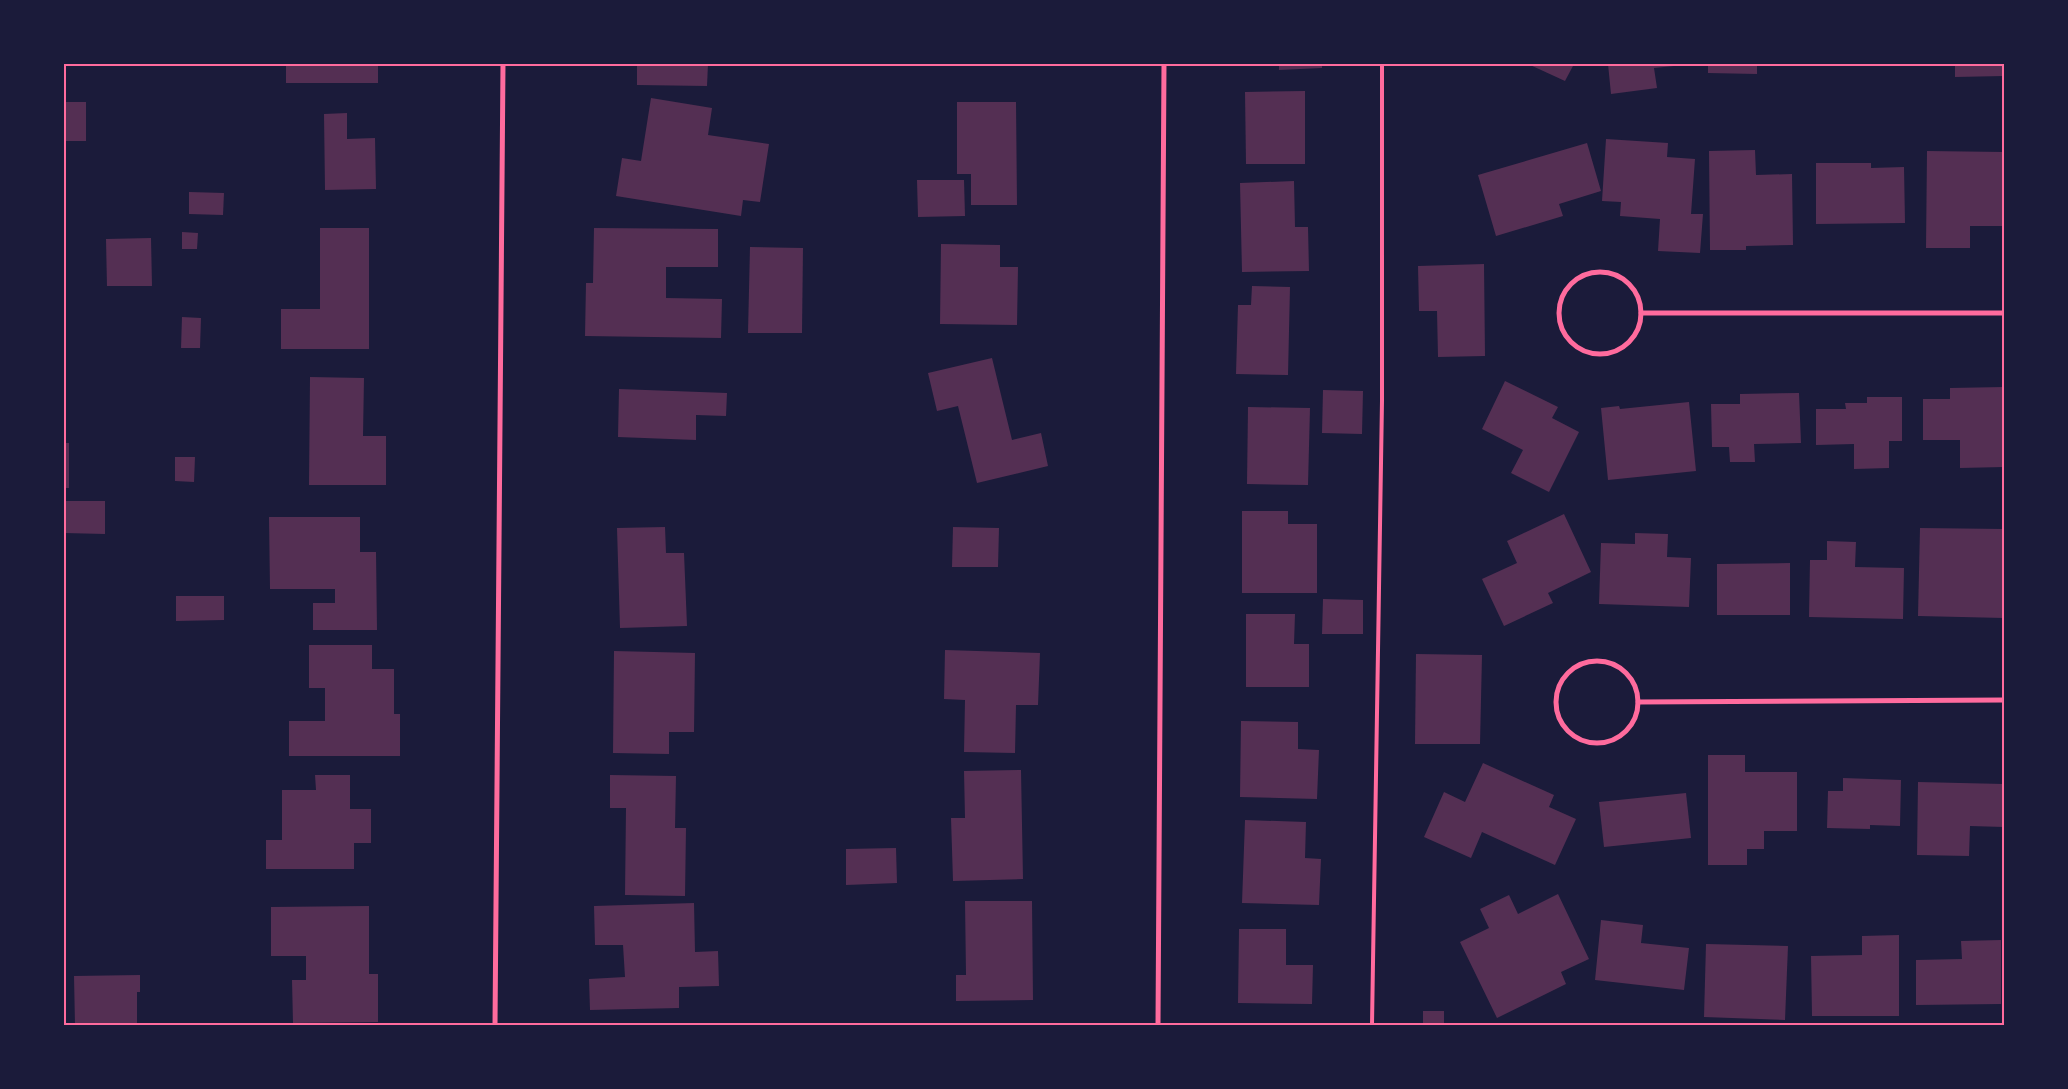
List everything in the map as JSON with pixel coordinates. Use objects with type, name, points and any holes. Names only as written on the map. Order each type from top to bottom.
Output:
[{"type":"street","points":[[494,1025],[503,64]]},
{"type":"street","points":[[1158,1025],[1164,64]]},
{"type":"street","points":[[1597,272],[1610,273],[1622,279],[1632,288],[1638,299],[1641,312],[1639,326],[1633,338],[1622,348],[1610,353],[1597,354],[1583,351],[1572,344],[1564,332],[1559,319],[1564,293],[1573,283],[1584,276],[1597,272]]},
{"type":"street","points":[[1641,312],[2004,313]]},
{"type":"street","points":[[1594,661],[1607,663],[1619,668],[1629,677],[1635,689],[1638,702],[1636,716],[1619,737],[1606,742],[1593,743],[1580,740],[1564,727],[1556,708],[1556,694],[1561,682],[1570,672],[1581,664],[1594,661]]},
{"type":"street","points":[[1638,702],[2004,700]]},
{"type":"lane","points":[[1372,1025],[1382,401],[1382,64]]},
{"type":"building","points":[[286,64],[378,64],[378,83],[286,83]]},
{"type":"building","points":[[637,64],[708,64],[707,86],[637,85]]},
{"type":"building","points":[[1279,64],[1322,64],[1322,68],[1279,70]]},
{"type":"building","points":[[1528,64],[1574,64],[1565,81]]},
{"type":"building","points":[[1608,64],[1674,64],[1674,66],[1654,68],[1657,88],[1611,94]]},
{"type":"building","points":[[1708,64],[1757,64],[1757,74],[1708,73]]},
{"type":"building","points":[[1955,64],[2004,64],[2004,76],[1955,77]]},
{"type":"building","points":[[1305,91],[1305,164],[1246,164],[1245,92]]},
{"type":"building","points":[[651,98],[712,108],[708,135],[769,144],[760,202],[743,200],[741,216],[616,196],[622,158],[641,161]]},
{"type":"building","points":[[64,102],[86,102],[86,141],[66,141],[66,220],[64,220]]},
{"type":"building","points":[[957,102],[1016,102],[1017,205],[971,205],[971,174],[957,174]]},
{"type":"building","points":[[347,113],[347,139],[375,138],[376,189],[325,190],[324,114]]},
{"type":"building","points":[[1606,139],[1668,143],[1667,157],[1695,159],[1691,214],[1703,214],[1700,253],[1658,251],[1660,219],[1620,216],[1621,202],[1602,201]]},
{"type":"building","points":[[1587,143],[1601,191],[1559,204],[1563,216],[1496,236],[1478,175]]},
{"type":"building","points":[[1755,150],[1756,175],[1792,174],[1793,245],[1746,246],[1746,250],[1710,250],[1709,151]]},
{"type":"building","points":[[1927,151],[2004,152],[2004,226],[1970,226],[1970,248],[1926,248]]},
{"type":"building","points":[[1816,163],[1871,163],[1871,168],[1904,167],[1905,223],[1816,224]]},
{"type":"building","points":[[917,180],[964,180],[965,216],[918,217]]},
{"type":"building","points":[[1294,181],[1295,227],[1308,227],[1309,271],[1242,272],[1240,183]]},
{"type":"building","points":[[189,192],[224,193],[223,215],[189,214]]},
{"type":"building","points":[[320,228],[369,228],[369,349],[281,349],[281,309],[320,309]]},
{"type":"building","points":[[594,228],[718,229],[718,267],[666,267],[666,298],[722,299],[721,338],[585,336],[586,283],[593,283]]},
{"type":"building","points":[[182,232],[198,233],[197,249],[182,249]]},
{"type":"building","points":[[151,238],[152,286],[107,286],[106,239]]},
{"type":"building","points":[[941,244],[1000,245],[1000,267],[1018,267],[1017,325],[940,324]]},
{"type":"building","points":[[750,247],[803,248],[802,333],[748,333]]},
{"type":"building","points":[[1484,264],[1485,356],[1438,357],[1437,311],[1419,311],[1418,266]]},
{"type":"building","points":[[1252,286],[1290,287],[1288,375],[1236,374],[1238,305],[1251,305]]},
{"type":"building","points":[[182,317],[201,318],[200,348],[181,348]]},
{"type":"building","points":[[992,358],[1012,440],[1041,433],[1048,466],[977,483],[958,406],[937,411],[928,373]]},
{"type":"building","points":[[310,377],[364,378],[363,436],[386,436],[386,485],[309,485]]},
{"type":"building","points":[[1505,381],[1558,407],[1552,418],[1579,432],[1549,492],[1511,473],[1523,450],[1482,429]]},
{"type":"building","points":[[2004,387],[2004,467],[1960,468],[1960,440],[1923,440],[1923,399],[1950,399],[1950,388]]},
{"type":"building","points":[[619,389],[727,393],[726,416],[696,415],[696,440],[618,437]]},
{"type":"building","points":[[1323,390],[1363,391],[1362,434],[1322,433]]},
{"type":"building","points":[[1799,393],[1801,443],[1754,444],[1755,462],[1730,462],[1729,447],[1712,447],[1711,404],[1740,404],[1740,394]]},
{"type":"building","points":[[1867,397],[1902,397],[1902,441],[1889,441],[1889,468],[1854,469],[1854,444],[1816,445],[1816,409],[1846,409],[1845,403],[1867,403]]},
{"type":"building","points":[[1689,402],[1696,471],[1608,480],[1601,408],[1619,406],[1620,409]]},
{"type":"building","points":[[1248,407],[1310,408],[1308,485],[1247,484]]},
{"type":"building","points":[[64,443],[69,443],[69,488],[64,488]]},
{"type":"building","points":[[175,457],[195,457],[194,482],[175,481]]},
{"type":"building","points":[[64,501],[105,501],[105,534],[64,533]]},
{"type":"building","points":[[1242,511],[1288,511],[1288,524],[1317,524],[1317,593],[1242,593]]},
{"type":"building","points":[[1564,514],[1591,572],[1548,593],[1553,603],[1504,626],[1482,579],[1517,563],[1507,541]]},
{"type":"building","points":[[269,517],[360,517],[360,552],[376,552],[377,630],[313,630],[313,603],[335,603],[335,589],[270,589]]},
{"type":"building","points":[[665,527],[666,553],[684,553],[687,626],[620,628],[617,528]]},
{"type":"building","points":[[953,527],[999,528],[998,567],[952,567]]},
{"type":"building","points":[[1920,528],[2004,529],[2004,618],[1918,616]]},
{"type":"building","points":[[1635,533],[1668,534],[1667,557],[1691,558],[1689,607],[1599,604],[1601,543],[1635,544]]},
{"type":"building","points":[[1827,541],[1856,542],[1855,567],[1904,568],[1903,619],[1809,617],[1810,560],[1827,560]]},
{"type":"building","points":[[1790,563],[1790,615],[1717,615],[1717,564]]},
{"type":"building","points":[[176,596],[224,596],[224,620],[176,621]]},
{"type":"building","points":[[1323,599],[1363,600],[1363,634],[1322,634]]},
{"type":"building","points":[[1246,614],[1295,614],[1294,644],[1309,644],[1309,687],[1246,687]]},
{"type":"building","points":[[309,645],[372,645],[372,669],[394,669],[394,714],[400,714],[400,756],[289,756],[289,721],[325,721],[325,688],[309,688]]},
{"type":"building","points":[[945,650],[1040,653],[1038,705],[1016,705],[1015,753],[964,752],[965,700],[944,699]]},
{"type":"building","points":[[614,651],[695,653],[694,732],[669,732],[669,754],[613,753]]},
{"type":"building","points":[[1416,654],[1482,655],[1480,744],[1415,744]]},
{"type":"building","points":[[1241,721],[1298,722],[1298,749],[1319,750],[1317,799],[1240,797]]},
{"type":"building","points":[[1708,755],[1745,755],[1745,772],[1797,772],[1797,831],[1764,831],[1764,849],[1747,849],[1747,865],[1708,865]]},
{"type":"building","points":[[1483,763],[1554,795],[1549,807],[1576,819],[1555,865],[1482,832],[1471,858],[1424,837],[1444,792],[1465,802]]},
{"type":"building","points":[[1021,770],[1023,879],[953,881],[951,818],[965,818],[964,771]]},
{"type":"building","points":[[315,775],[350,775],[350,809],[371,809],[371,843],[354,843],[354,869],[266,869],[266,840],[282,840],[282,790],[316,790]]},
{"type":"building","points":[[610,775],[676,776],[675,828],[686,828],[685,896],[625,895],[626,808],[610,808]]},
{"type":"building","points":[[1843,778],[1901,780],[1900,826],[1870,825],[1870,829],[1827,828],[1828,791],[1843,791]]},
{"type":"building","points":[[1918,782],[2004,784],[2004,827],[1970,826],[1969,856],[1917,855]]},
{"type":"building","points":[[1686,793],[1691,838],[1604,847],[1599,802]]},
{"type":"building","points":[[1245,820],[1306,822],[1305,858],[1321,859],[1319,905],[1242,903]]},
{"type":"building","points":[[896,848],[897,883],[846,885],[846,849]]},
{"type":"building","points":[[1558,894],[1589,959],[1561,972],[1566,984],[1497,1018],[1460,942],[1489,928],[1480,909],[1509,895],[1518,914]]},
{"type":"building","points":[[965,901],[1032,901],[1033,1000],[956,1001],[956,975],[966,975]]},
{"type":"building","points":[[694,903],[695,952],[718,951],[719,986],[679,987],[679,1008],[590,1010],[589,979],[625,977],[623,945],[595,945],[594,906]]},
{"type":"building","points":[[369,906],[369,974],[378,974],[378,1022],[293,1023],[292,980],[306,980],[306,956],[271,956],[271,907]]},
{"type":"building","points":[[1601,920],[1643,925],[1641,943],[1689,948],[1684,990],[1595,980]]},
{"type":"building","points":[[1239,929],[1286,929],[1286,965],[1313,965],[1312,1004],[1238,1003]]},
{"type":"building","points":[[1899,935],[1899,1016],[1812,1016],[1811,956],[1862,955],[1862,936]]},
{"type":"building","points":[[2001,940],[2001,1004],[1916,1005],[1916,960],[1962,959],[1961,941]]},
{"type":"building","points":[[1706,944],[1788,946],[1785,1020],[1704,1017]]},
{"type":"building","points":[[140,975],[140,992],[137,992],[137,1025],[75,1025],[74,976]]},
{"type":"building","points":[[1423,1011],[1444,1011],[1444,1025],[1423,1025]]}]
